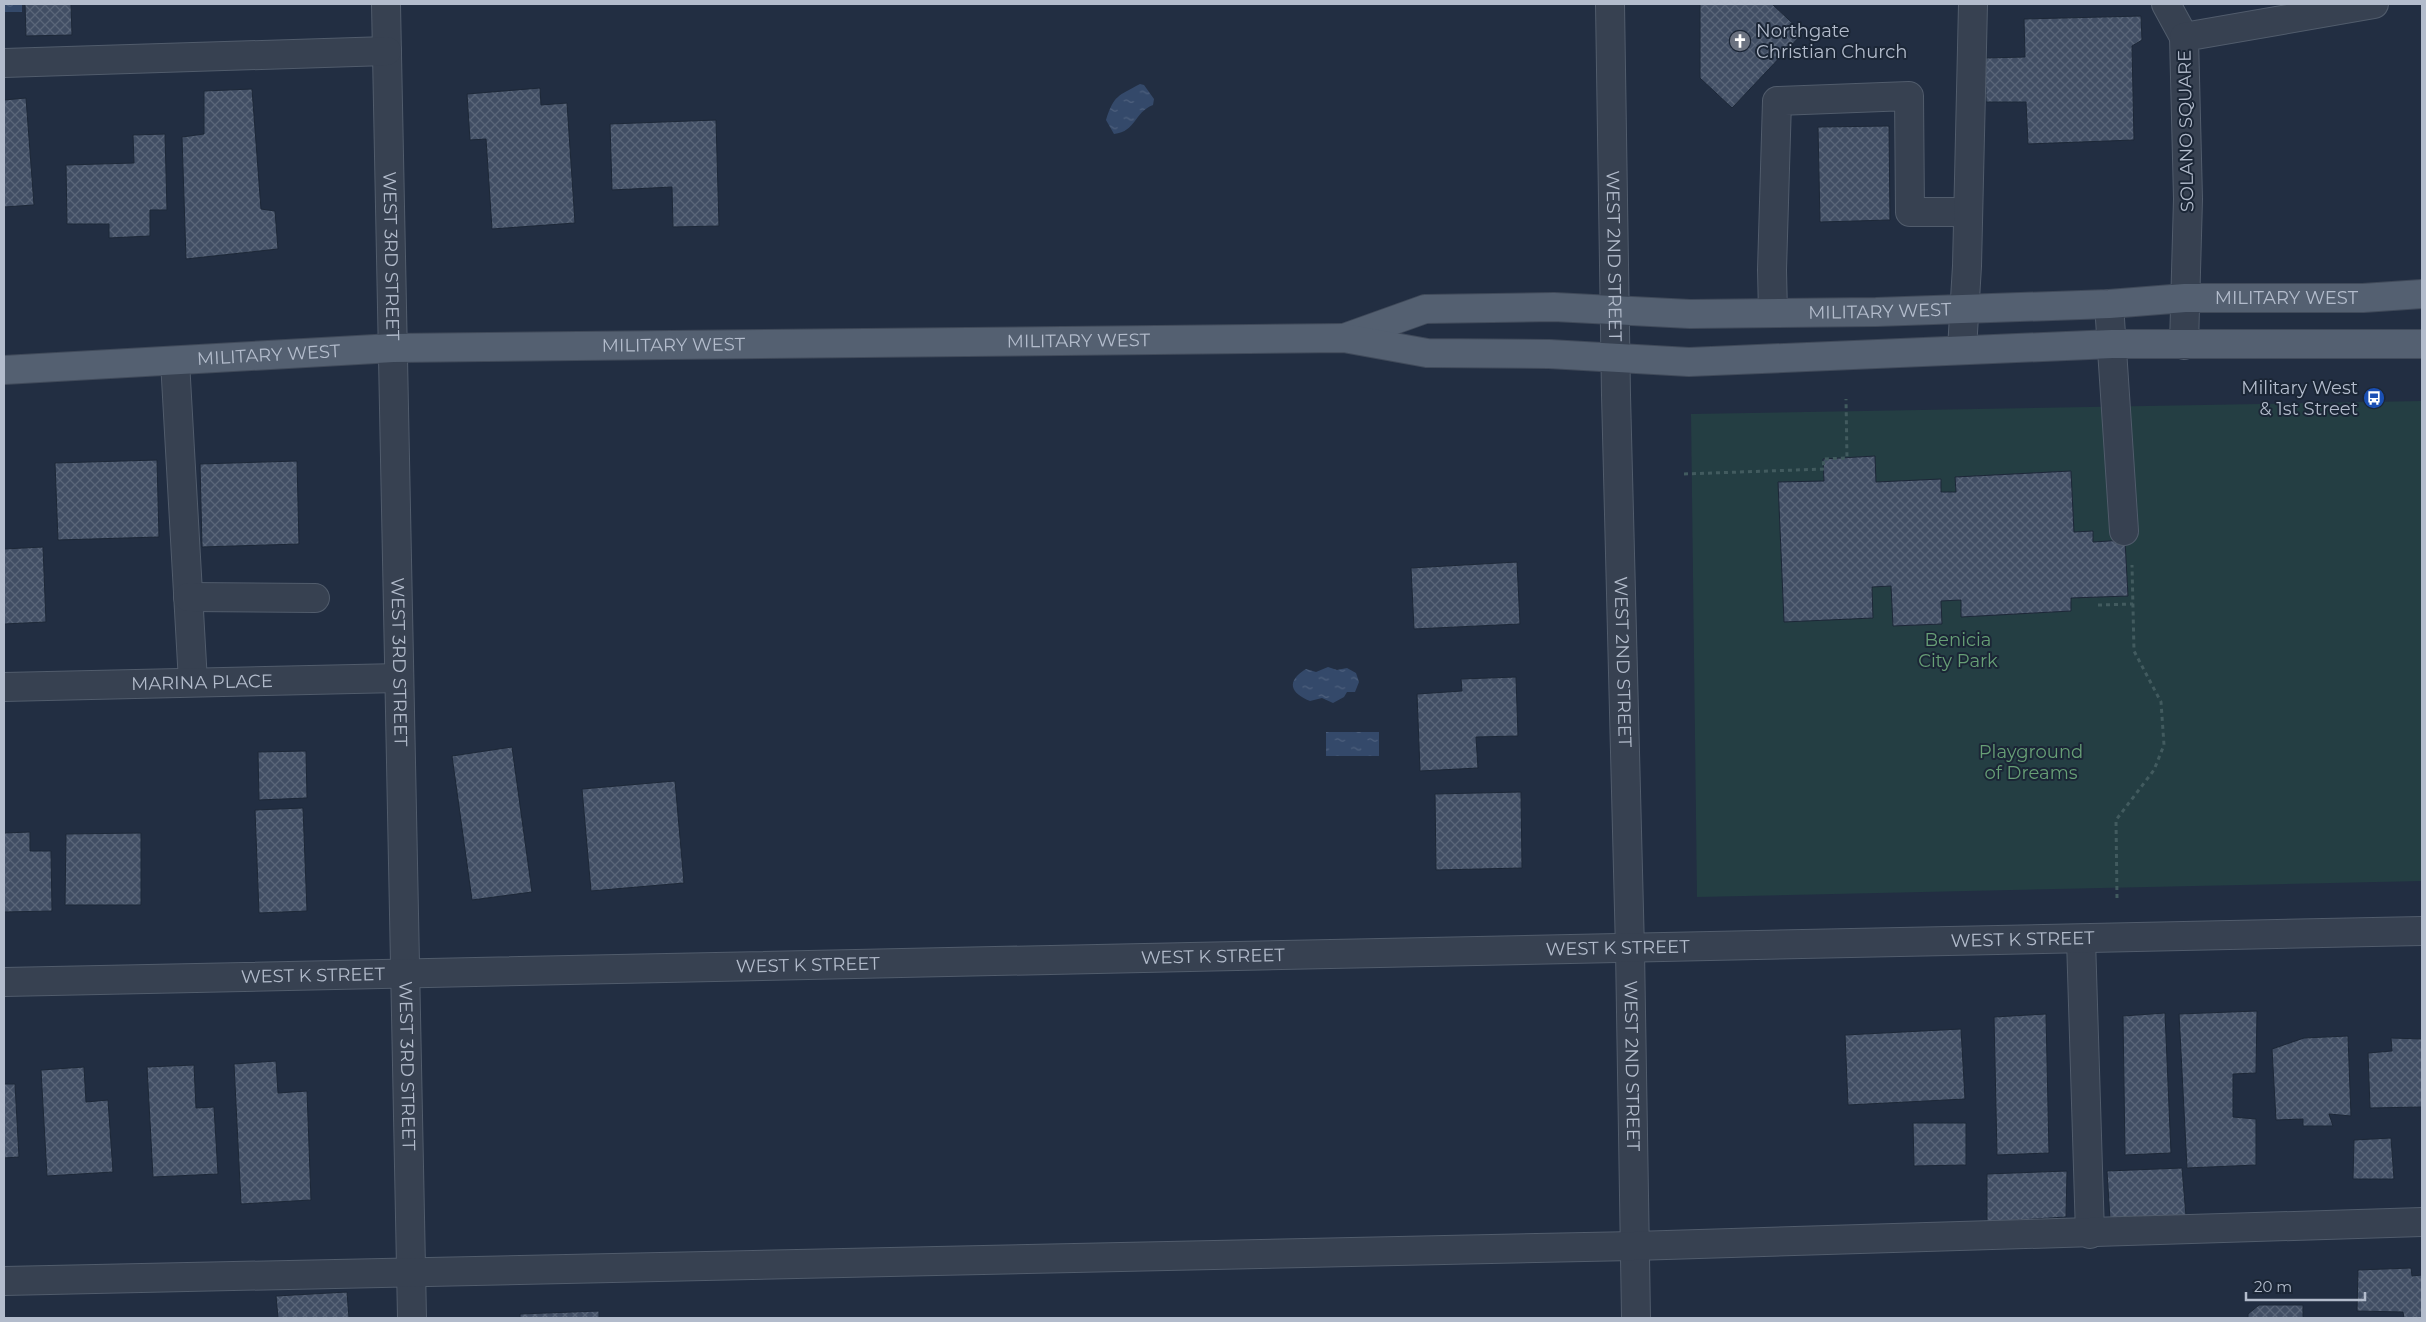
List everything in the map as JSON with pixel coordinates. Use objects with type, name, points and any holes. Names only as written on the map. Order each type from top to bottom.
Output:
[{"type":"main road","name":"MILITARY WEST","points":[[1344,338],[1425,310],[1554,307],[1690,314],[1773,313],[2109,304],[2185,298],[2363,298],[2422,294]]},
{"type":"main road","name":"MILITARY WEST","points":[[4,370],[393,348],[1344,338],[1427,353],[1549,354],[1689,362],[2112,344],[2422,344]]},
{"type":"street","name":"WEST 3RD STREET","points":[[386,4],[412,1318]]},
{"type":"street","name":"WEST 2ND STREET","points":[[1610,4],[1615,359],[1630,950],[1636,1318]]},
{"type":"street","points":[[1962,349],[1968,212],[1973,4]]},
{"type":"street","points":[[2166,4],[2184,37]]},
{"type":"street","name":"SOLANO SQUARE","points":[[2184,345],[2188,199],[2184,37],[2374,4]]},
{"type":"street","points":[[4,63],[387,51]]},
{"type":"street","points":[[1773,313],[1772,270],[1778,101],[1909,96],[1910,212],[1968,212]]},
{"type":"street","points":[[2109,304],[2124,531]]},
{"type":"street","points":[[175,361],[193,682]]},
{"type":"street","points":[[188,597],[316,598]]},
{"type":"street","name":"MARINA PLACE","points":[[4,687],[399,678]]},
{"type":"street","name":"WEST K STREET","points":[[4,982],[1630,950],[2422,931]]},
{"type":"street","points":[[2081,939],[2090,1234]]},
{"type":"street","points":[[4,1281],[1634,1246],[2090,1234],[2422,1222]]},
{"type":"path","points":[[1684,474],[1824,469],[1824,459],[1847,458],[1846,399]]},
{"type":"path","points":[[2117,898],[2116,820],[2154,770],[2164,745],[2161,702],[2134,651],[2132,558]]},
{"type":"path","points":[[2098,605],[2133,604]]},
{"type":"green space","name":"Benicia City Park","points":[[2422,401],[2422,881],[1697,897],[1691,414]]},
{"type":"water","points":[[4,4],[22,4],[22,12],[4,12]]},
{"type":"water","points":[[1140,84],[1144,85],[1154,99],[1153,105],[1142,112],[1127,129],[1114,134],[1106,120],[1114,101]]},
{"type":"water","points":[[1328,667],[1337,670],[1347,668],[1356,673],[1359,682],[1355,692],[1347,692],[1344,697],[1333,703],[1322,698],[1310,701],[1295,691],[1293,682],[1300,673],[1306,669],[1316,672]]},
{"type":"water","points":[[1326,732],[1379,732],[1379,756],[1326,756]]},
{"type":"building","points":[[25,4],[71,4],[72,35],[26,36]]},
{"type":"building","points":[[1700,4],[1772,4],[1803,33],[1732,108],[1700,78]]},
{"type":"building","points":[[2141,16],[2142,40],[2132,46],[2134,140],[2028,144],[2026,102],[1986,102],[1985,58],[2025,57],[2024,19]]},
{"type":"building","points":[[540,88],[541,105],[567,103],[575,223],[492,229],[486,139],[470,140],[467,94]]},
{"type":"building","points":[[252,89],[261,209],[275,211],[278,249],[186,259],[182,137],[204,134],[204,91]]},
{"type":"building","points":[[26,98],[34,205],[4,207],[4,100]]},
{"type":"building","points":[[716,120],[719,226],[673,227],[672,187],[612,190],[610,124]]},
{"type":"building","points":[[1889,126],[1890,220],[1820,222],[1818,127]]},
{"type":"building","points":[[165,134],[167,210],[150,210],[150,236],[109,238],[109,224],[67,224],[66,165],[134,163],[133,135]]},
{"type":"building","points":[[2363,394],[2385,394],[2385,400],[2363,401]]},
{"type":"building","points":[[1875,456],[1876,482],[1941,479],[1941,492],[1956,492],[1955,477],[2071,471],[2074,532],[2093,531],[2093,542],[2125,540],[2128,596],[2071,598],[2071,611],[1961,617],[1961,600],[1941,601],[1942,624],[1893,626],[1891,586],[1872,587],[1873,618],[1784,622],[1778,482],[1824,481],[1823,459]]},
{"type":"building","points":[[157,460],[159,537],[58,540],[55,463]]},
{"type":"building","points":[[297,461],[299,544],[202,547],[200,464]]},
{"type":"building","points":[[43,547],[46,622],[4,624],[4,549]]},
{"type":"building","points":[[1517,562],[1520,624],[1414,629],[1411,568]]},
{"type":"building","points":[[1516,677],[1518,736],[1476,737],[1478,768],[1420,771],[1417,694],[1462,691],[1461,679]]},
{"type":"building","points":[[512,747],[532,892],[472,900],[452,756]]},
{"type":"building","points":[[306,751],[307,798],[259,800],[258,752]]},
{"type":"building","points":[[675,781],[684,883],[591,891],[582,789]]},
{"type":"building","points":[[1521,792],[1522,868],[1436,870],[1435,794]]},
{"type":"building","points":[[303,808],[307,911],[259,913],[255,810]]},
{"type":"building","points":[[30,832],[30,851],[51,851],[52,911],[4,912],[4,833]]},
{"type":"building","points":[[141,833],[141,905],[65,905],[66,834]]},
{"type":"building","points":[[2257,1011],[2256,1073],[2233,1074],[2233,1117],[2256,1119],[2256,1165],[2187,1168],[2179,1014]]},
{"type":"building","points":[[2165,1013],[2171,1153],[2125,1155],[2123,1016]]},
{"type":"building","points":[[2046,1014],[2049,1153],[1997,1155],[1994,1017]]},
{"type":"building","points":[[1961,1029],[1965,1099],[1848,1105],[1845,1035]]},
{"type":"building","points":[[2348,1036],[2351,1116],[2329,1114],[2333,1126],[2303,1126],[2303,1119],[2276,1120],[2272,1049],[2304,1038]]},
{"type":"building","points":[[2391,1038],[2422,1039],[2422,1107],[2370,1108],[2368,1053],[2392,1051]]},
{"type":"building","points":[[276,1061],[278,1093],[307,1091],[311,1200],[241,1204],[234,1064]]},
{"type":"building","points":[[194,1065],[196,1108],[214,1107],[218,1174],[153,1177],[147,1067]]},
{"type":"building","points":[[84,1067],[86,1102],[108,1100],[113,1172],[47,1176],[41,1070]]},
{"type":"building","points":[[4,1084],[15,1084],[19,1157],[4,1158]]},
{"type":"building","points":[[1913,1123],[1966,1123],[1966,1165],[1914,1166]]},
{"type":"building","points":[[2391,1138],[2394,1179],[2353,1179],[2354,1140]]},
{"type":"building","points":[[2182,1168],[2186,1216],[2110,1220],[2107,1171]]},
{"type":"building","points":[[2067,1171],[2066,1217],[1987,1222],[1987,1174]]},
{"type":"building","points":[[2411,1268],[2412,1276],[2422,1275],[2422,1318],[2404,1318],[2403,1312],[2357,1311],[2358,1270]]},
{"type":"building","points":[[347,1292],[349,1318],[278,1318],[276,1296]]},
{"type":"building","points":[[2259,1305],[2303,1305],[2303,1318],[2248,1318],[2248,1314]]},
{"type":"building","points":[[599,1311],[599,1318],[520,1318],[520,1314]]},
{"type":"place","name":"Northgate Christian Church","points":[[1740,41]]},
{"type":"place","name":"Military West & 1st Street","points":[[2374,398]]},
{"type":"park label","name":"Playground of Dreams","points":[[2031,762]]}]
